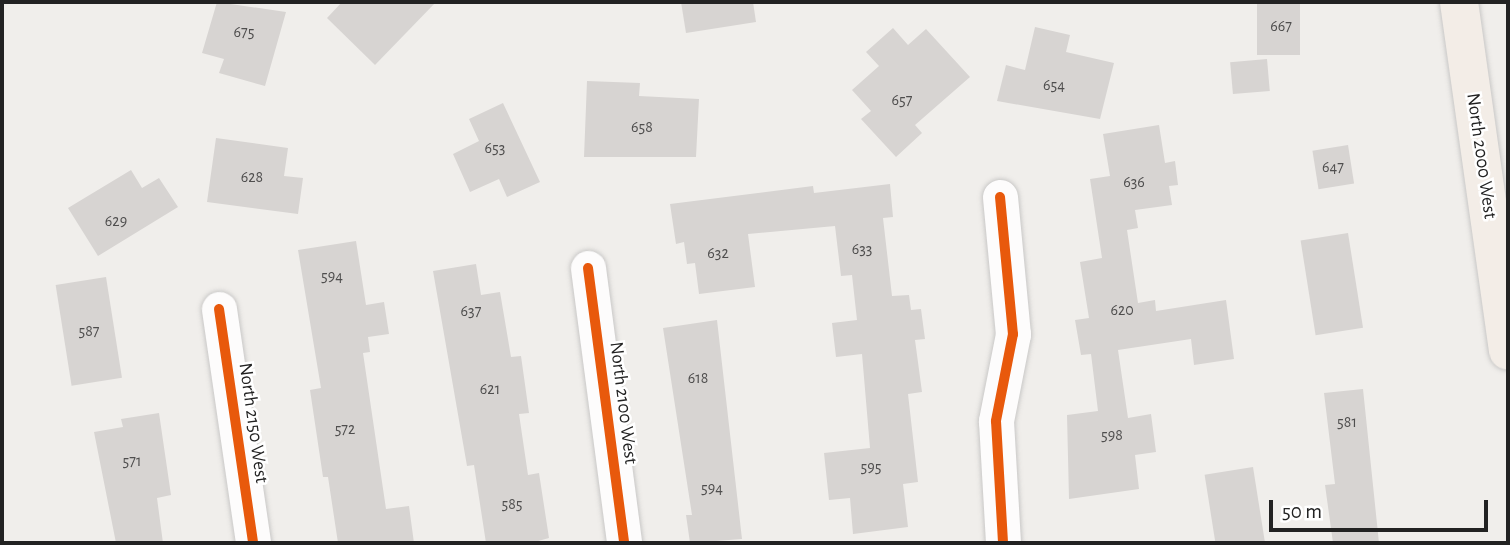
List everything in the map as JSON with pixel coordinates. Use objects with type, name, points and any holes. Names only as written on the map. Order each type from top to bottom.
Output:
[{"type":"main road","name":"North 2000 West","points":[[1459,2],[1508,351]]},
{"type":"street","points":[[1000,197],[1013,334],[996,421],[1003,543]]},
{"type":"street","name":"North 2100 West","points":[[588,268],[624,543]]},
{"type":"street","name":"North 2150 West","points":[[219,309],[253,543]]},
{"type":"building","points":[[217,2],[286,12],[265,86],[219,73],[224,59],[202,53]]},
{"type":"building","points":[[342,2],[436,2],[375,65],[327,18]]},
{"type":"building","points":[[681,2],[753,2],[756,22],[686,33]]},
{"type":"building","points":[[1257,2],[1300,2],[1300,55],[1257,55]]},
{"type":"building","points":[[1035,27],[1070,35],[1066,52],[1114,63],[1100,119],[997,101],[1006,65],[1025,70]]},
{"type":"building","points":[[893,28],[908,45],[926,29],[970,77],[915,125],[922,133],[896,157],[861,119],[871,111],[852,90],[879,66],[866,52]]},
{"type":"building","points":[[1267,59],[1270,91],[1233,94],[1230,62]]},
{"type":"building","points":[[587,81],[640,83],[639,96],[699,99],[696,157],[584,157]]},
{"type":"building","points":[[503,103],[540,182],[507,197],[499,179],[470,192],[453,154],[479,141],[469,119]]},
{"type":"building","points":[[1159,125],[1165,163],[1175,161],[1178,185],[1169,186],[1172,205],[1135,210],[1138,228],[1127,230],[1138,303],[1155,300],[1156,311],[1226,300],[1234,359],[1194,365],[1191,339],[1118,350],[1128,418],[1151,414],[1156,452],[1135,455],[1139,489],[1069,499],[1067,415],[1098,411],[1091,354],[1081,355],[1075,320],[1089,318],[1080,262],[1102,258],[1090,179],[1110,176],[1103,134]]},
{"type":"building","points":[[216,138],[288,148],[284,176],[303,178],[298,214],[207,202]]},
{"type":"building","points":[[1348,145],[1354,184],[1319,189],[1312,151]]},
{"type":"building","points":[[131,170],[142,188],[159,178],[178,207],[98,256],[68,208]]},
{"type":"building","points":[[890,184],[893,217],[883,218],[892,296],[909,295],[911,310],[921,309],[925,339],[915,340],[922,392],[908,394],[918,482],[903,484],[908,527],[853,534],[850,498],[829,500],[824,453],[870,448],[862,354],[836,357],[832,323],[857,320],[852,275],[841,276],[835,226],[748,234],[755,287],[699,294],[695,263],[687,264],[684,242],[676,244],[670,204],[813,186],[814,193]]},
{"type":"building","points":[[1348,233],[1363,328],[1316,335],[1301,241]]},
{"type":"building","points":[[356,241],[366,305],[384,302],[389,334],[368,337],[370,352],[363,353],[386,509],[409,506],[414,543],[338,543],[328,477],[323,477],[310,390],[321,388],[298,250]]},
{"type":"building","points":[[476,264],[481,295],[500,292],[511,357],[521,356],[529,413],[519,414],[528,475],[539,473],[549,538],[531,543],[486,543],[474,465],[467,466],[433,271]]},
{"type":"building","points":[[106,277],[122,378],[72,386],[56,285]]},
{"type":"building","points":[[717,320],[742,539],[690,543],[686,515],[692,515],[663,328]]},
{"type":"building","points":[[1363,389],[1379,543],[1333,543],[1325,485],[1335,484],[1324,393]]},
{"type":"building","points":[[159,413],[171,495],[157,498],[163,543],[116,543],[94,432],[123,427],[121,419]]},
{"type":"building","points":[[1253,467],[1265,543],[1215,543],[1205,475]]},
{"type":"cycle path","points":[[1000,197],[1013,334],[996,421],[1003,543]]},
{"type":"cycle path","points":[[588,268],[624,543]]},
{"type":"cycle path","points":[[219,309],[253,543]]}]
